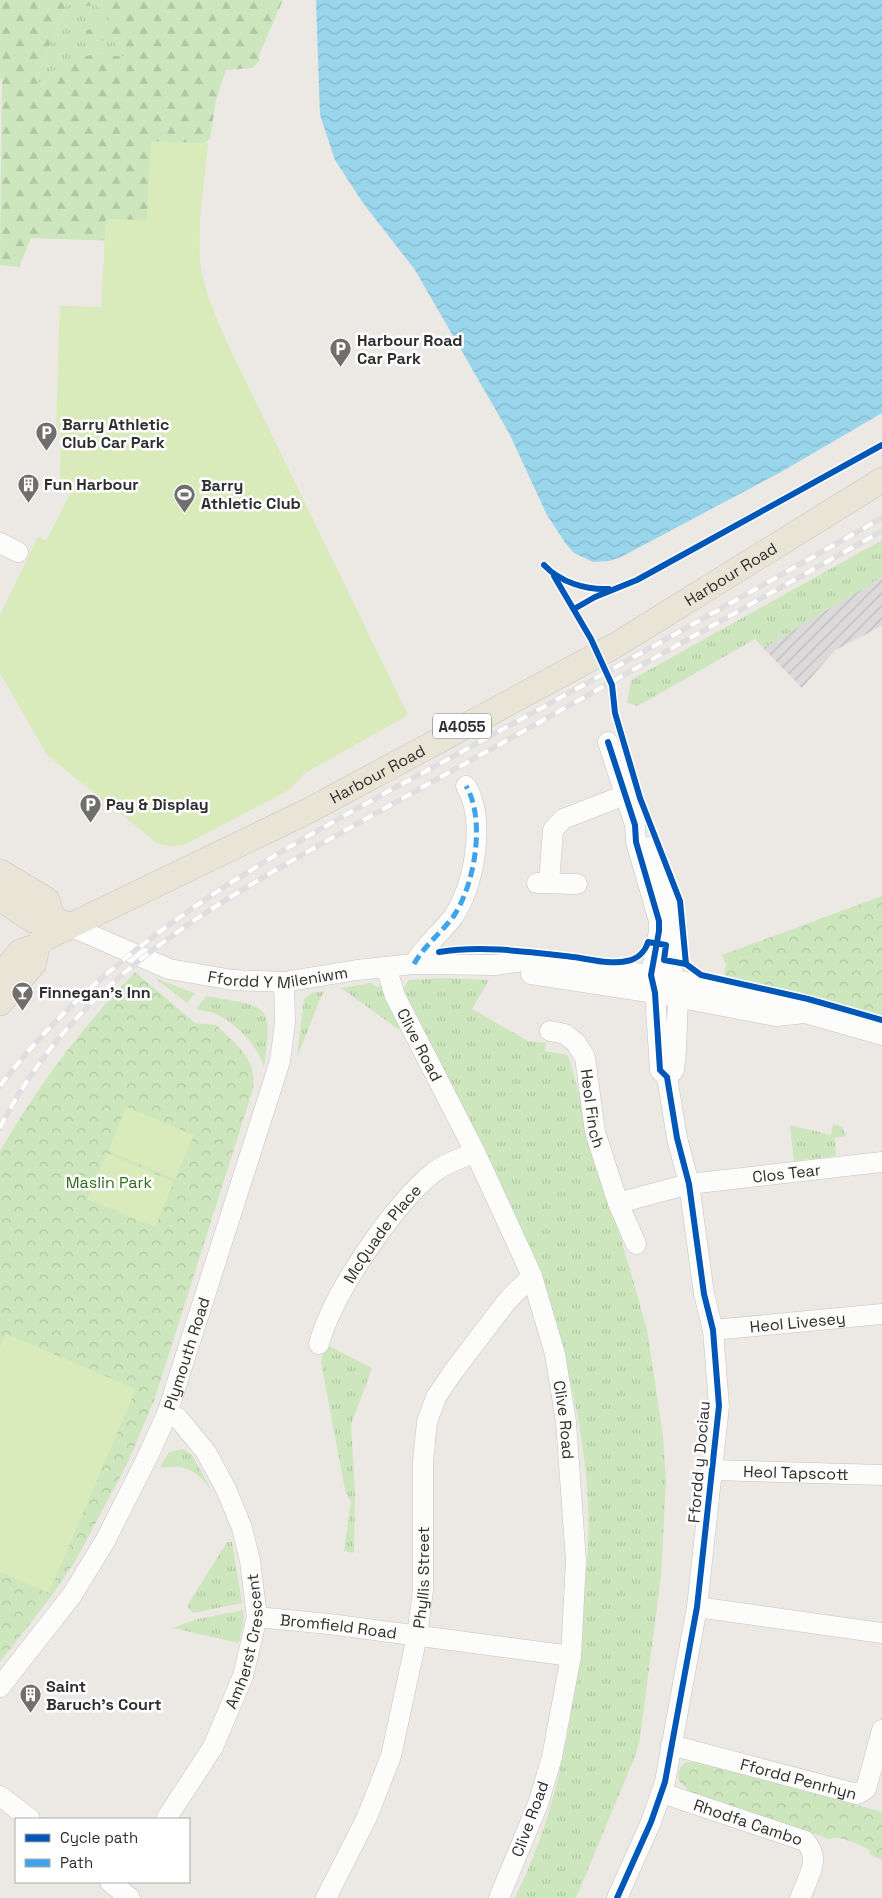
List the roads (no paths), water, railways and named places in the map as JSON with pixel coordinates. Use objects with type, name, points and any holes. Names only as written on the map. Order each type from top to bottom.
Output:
[{"type":"main road","name":"Harbour Road","points":[[61,922],[310,810],[616,646],[882,480]]},
{"type":"main road","points":[[0,872],[47,900],[61,922]]},
{"type":"main road","name":"A4055","points":[[0,898],[32,920],[61,922]]},
{"type":"main road","name":"A4055","points":[[0,976],[20,952],[37,946],[61,922]]},
{"type":"main road","points":[[0,1003],[34,963],[37,946]]},
{"type":"street","points":[[0,544],[18,552]]},
{"type":"street","points":[[608,742],[635,825]]},
{"type":"street","points":[[414,964],[420,953],[453,916],[469,886],[476,854],[473,797],[466,786]]},
{"type":"street","points":[[577,884],[542,883],[553,830],[563,818],[625,795]]},
{"type":"street","name":"Ffordd y Dociau","points":[[617,1898],[662,1793],[697,1607],[719,1406],[713,1330],[704,1294],[689,1184],[676,1138],[667,1077],[660,1070],[653,984],[659,921],[636,842],[635,825]]},
{"type":"street","name":"Ffordd y Dociau","points":[[635,825],[645,838],[670,897],[674,929],[674,1070],[667,1077]]},
{"type":"street","name":"Ffordd Y Mileniwm","points":[[61,922],[169,969],[234,980],[284,982],[414,964],[495,965],[523,961],[675,988],[781,1001],[805,1013],[882,1035]]},
{"type":"street","name":"Clive Road","points":[[386,967],[395,996],[475,1152],[532,1276],[555,1354],[571,1468],[576,1560],[571,1656],[552,1757],[538,1804],[499,1898]]},
{"type":"street","name":"Plymouth Road","points":[[0,1687],[72,1595],[90,1566],[127,1500],[167,1414],[280,1061],[285,1023],[284,982]]},
{"type":"street","name":"Heol Finch","points":[[550,1031],[566,1034],[576,1043],[585,1057],[595,1132],[618,1203],[636,1244]]},
{"type":"street","name":"McQuade Place","points":[[319,1344],[323,1328],[350,1277],[391,1218],[435,1171],[475,1152]]},
{"type":"street","name":"Clos Tear","points":[[689,1184],[882,1162]]},
{"type":"street","points":[[618,1203],[689,1184]]},
{"type":"street","name":"Phyllis Street","points":[[326,1898],[367,1817],[391,1756],[417,1636],[423,1590],[423,1462],[427,1422],[436,1397],[453,1372],[507,1301],[532,1276]]},
{"type":"street","name":"Heol Livesey","points":[[713,1330],[882,1314]]},
{"type":"street","name":"Amherst Crescent","points":[[167,1414],[178,1418],[206,1452],[226,1489],[242,1528],[250,1561],[257,1617],[243,1676],[213,1746],[167,1818]]},
{"type":"street","name":"Heol Tapscott","points":[[711,1470],[882,1475]]},
{"type":"street","points":[[697,1607],[882,1633]]},
{"type":"street","name":"Bromfield Road","points":[[257,1617],[571,1656]]},
{"type":"street","name":"Ffordd Penrhyn","points":[[671,1745],[857,1794],[866,1789],[882,1730]]},
{"type":"street","name":"Rhodfa Cambo","points":[[662,1793],[805,1841],[812,1849],[814,1860],[800,1898]]},
{"type":"street","points":[[0,1796],[29,1818]]},
{"type":"water","points":[[316,0],[882,0],[882,413],[781,472],[621,557],[609,561],[593,562],[574,553],[547,515],[509,433],[415,270],[363,203],[335,160],[320,115]]},
{"type":"railway","points":[[0,1086],[49,1029],[103,977],[161,931],[222,888],[286,849],[882,518]]},
{"type":"railway","points":[[0,1128],[27,1082],[57,1040],[91,1003],[128,970],[210,910],[254,882],[346,830],[882,531]]},
{"type":"place","name":"Harbour Road Car Park","points":[[341,368]]},
{"type":"place","name":"Barry Athletic Club Car Park","points":[[46,452]]},
{"type":"place","name":"Fun Harbour","points":[[28,503]]},
{"type":"place","name":"Barry Athletic Club","points":[[185,513]]},
{"type":"place","name":"Pay & Display","points":[[90,823]]},
{"type":"place","name":"Finnegan's Inn","points":[[23,1011]]},
{"type":"place","name":"Saint Baruch's Court","points":[[30,1714]]},
{"type":"park label","name":"Maslin Park","points":[[109,1182]]}]
